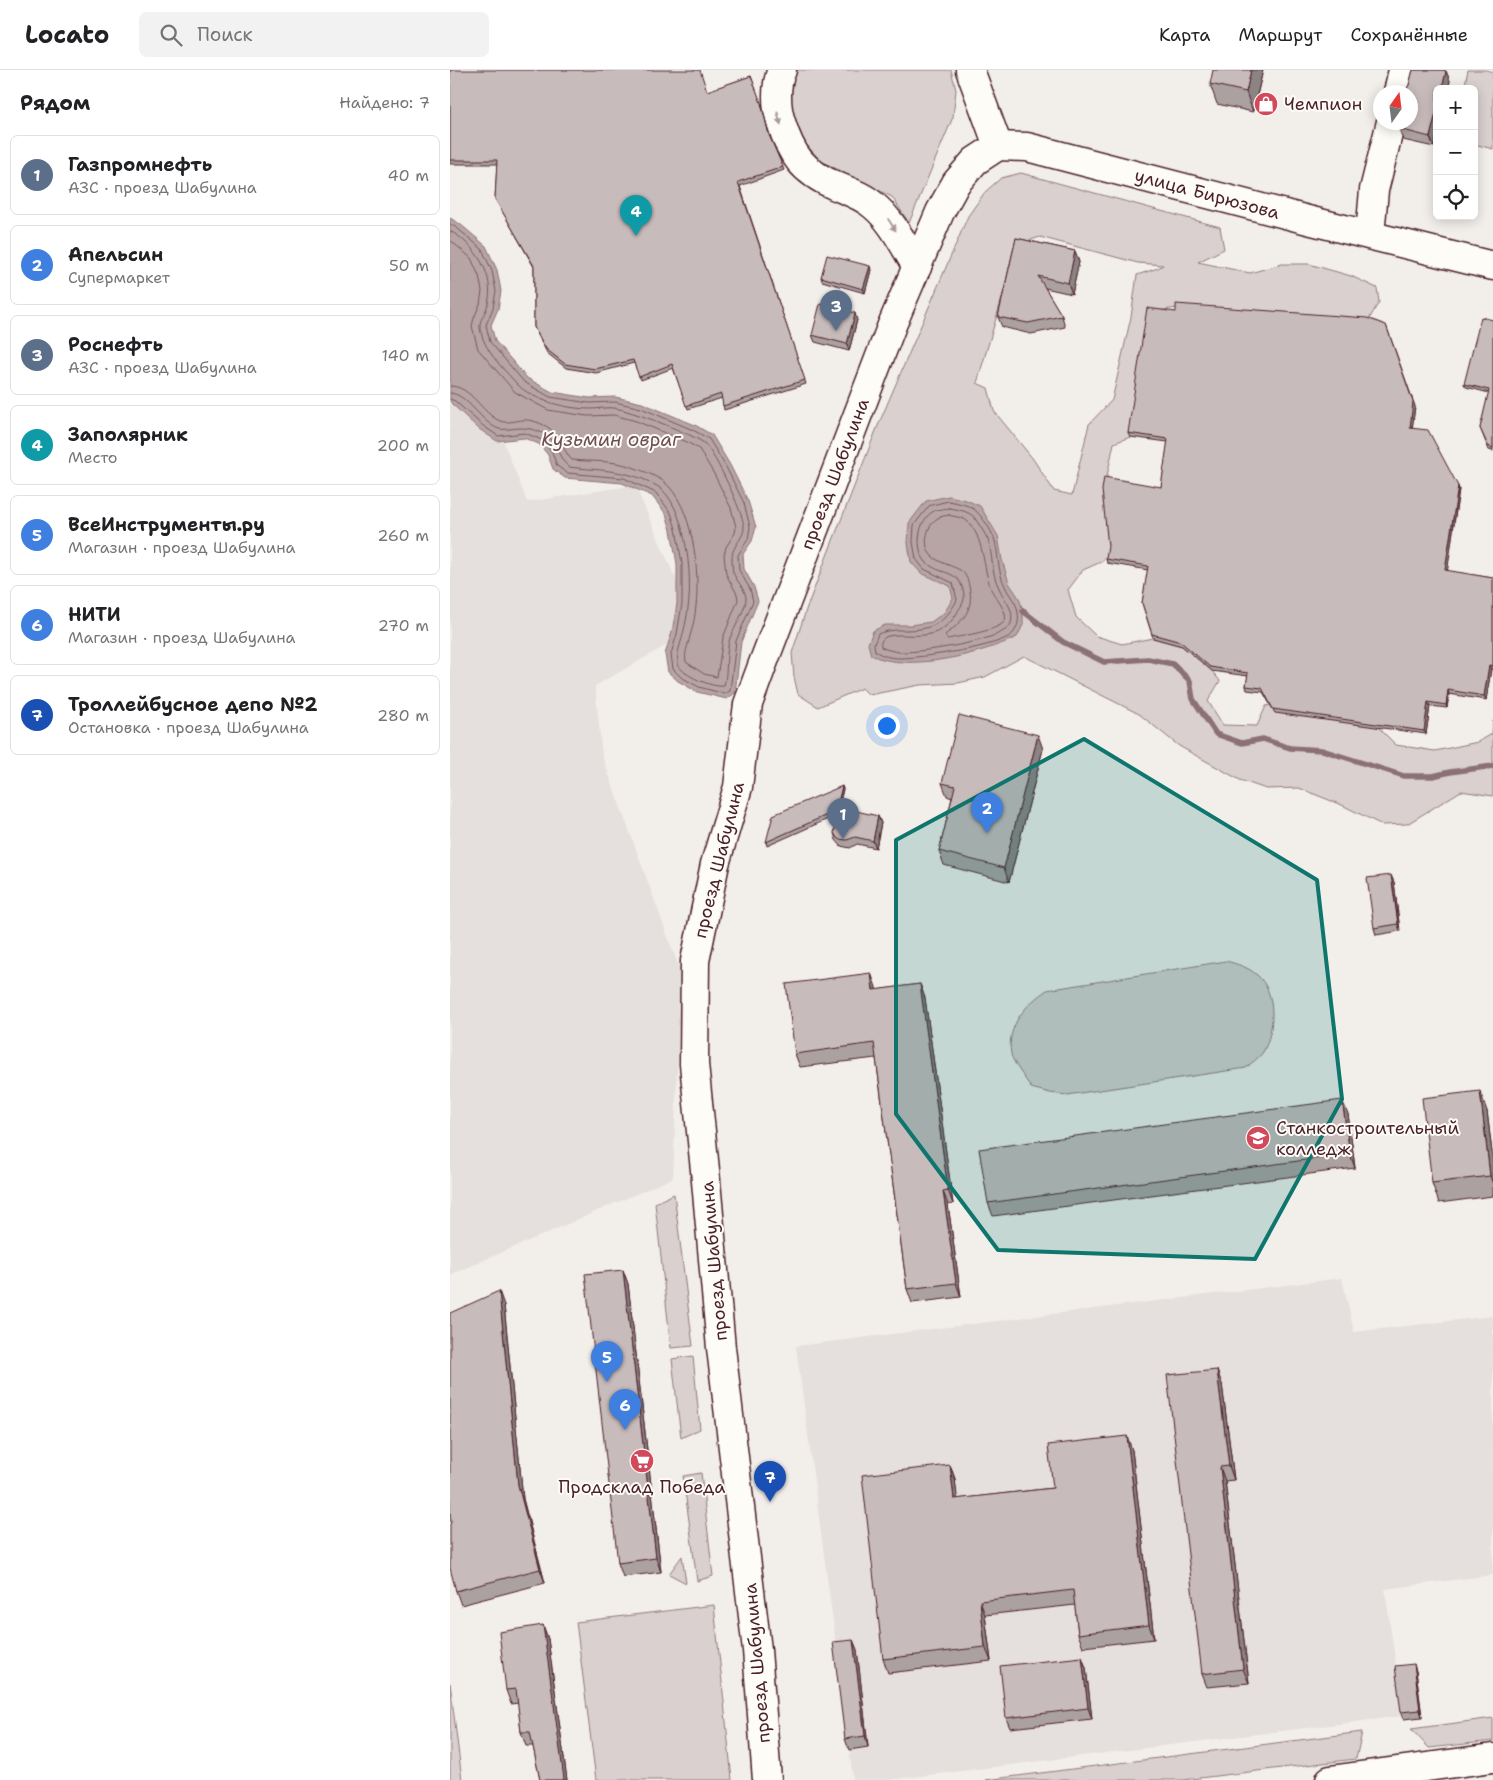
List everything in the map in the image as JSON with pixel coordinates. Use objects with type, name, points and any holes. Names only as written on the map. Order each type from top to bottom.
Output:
[{"type":"main road","points":[[782,70],[779,76],[777,110],[788,144],[804,166],[826,182],[872,204],[889,220],[917,267]]},
{"type":"main road","points":[[970,70],[998,146]]},
{"type":"main road","points":[[1400,85],[1404,70]]},
{"type":"main road","points":[[1370,234],[1374,190],[1389,130]]},
{"type":"main road","name":"проезд Шабулина","points":[[767,1780],[756,1641],[721,1348],[706,1170],[694,1064],[695,961],[715,864],[738,787],[748,704],[892,325],[940,212],[956,183],[975,161],[998,146]]},
{"type":"main road","name":"улица Бирюзова","points":[[998,146],[1027,147],[1493,266]]},
{"type":"main road","points":[[1330,1780],[1493,1758]]},
{"type":"highlighted area","points":[[1084,739],[1317,880],[1342,1099],[1255,1259],[998,1250],[896,1114],[896,840]]},
{"type":"shaded area","points":[[795,70],[951,70],[956,90],[953,117],[909,223],[892,197],[821,161],[803,141],[792,116],[790,89]]},
{"type":"shaded area","points":[[1468,70],[1493,72],[1493,149],[1478,145],[1478,85],[1465,84]]},
{"type":"shaded area","points":[[1021,173],[1220,227],[1224,249],[1198,262],[1250,273],[1282,264],[1309,264],[1351,276],[1377,288],[1379,302],[1368,321],[1178,308],[1148,312],[1130,437],[1114,443],[1106,481],[1110,549],[1103,561],[1083,570],[1068,590],[1076,617],[1096,636],[1122,644],[1153,638],[1182,646],[1212,671],[1220,681],[1208,701],[1223,725],[1257,726],[1266,706],[1271,705],[1378,727],[1396,745],[1435,751],[1478,742],[1492,734],[1493,721],[1493,796],[1461,791],[1407,824],[1382,825],[1344,806],[1299,788],[1266,789],[1240,780],[1179,746],[1139,714],[1024,656],[985,677],[958,683],[920,685],[869,695],[862,688],[818,707],[798,694],[792,653],[807,607],[877,428],[968,216],[985,192],[1001,178]],"holes":[[[1040,237],[1138,263],[1163,265],[1137,275],[1131,317],[1112,400],[1089,424],[1072,495],[1054,491],[1033,459],[994,411],[988,388],[977,383],[1018,244]]]},
{"type":"shaded area","points":[[450,304],[527,502],[635,485],[697,628],[595,686],[602,756],[681,973],[673,1178],[450,1275]]},
{"type":"shaded area","points":[[1226,961],[1254,972],[1263,982],[1271,1001],[1272,1023],[1267,1043],[1263,1052],[1246,1068],[1067,1095],[1031,1088],[1012,1058],[1010,1044],[1019,1017],[1032,1002],[1047,990]]},
{"type":"shaded area","points":[[674,1194],[693,1346],[671,1348],[655,1203]]},
{"type":"shaded area","points":[[1342,1278],[1354,1332],[1493,1316],[1493,1575],[1385,1589],[1403,1716],[889,1780],[853,1780],[796,1346]]},
{"type":"shaded area","points":[[693,1356],[700,1429],[681,1438],[672,1359]]},
{"type":"shaded area","points":[[701,1473],[713,1576],[697,1581],[683,1476]]},
{"type":"shaded area","points":[[682,1556],[686,1583],[669,1574]]},
{"type":"shaded area","points":[[714,1605],[732,1780],[596,1780],[576,1622]]},
{"type":"shaded area","points":[[450,1683],[462,1780],[450,1780]]},
{"type":"shaded area","points":[[1493,1718],[1493,1741],[1429,1748],[1411,1729]]},
{"type":"shaded area","points":[[1362,1732],[1356,1759],[1183,1780],[986,1780]]},
{"type":"water","name":"Кузьмин овраг","points":[[450,218],[486,246],[497,270],[501,291],[498,309],[491,325],[495,341],[527,378],[552,392],[589,398],[615,397],[642,403],[695,425],[712,435],[730,465],[748,501],[756,527],[752,541],[743,554],[744,569],[754,587],[758,601],[741,642],[735,693],[727,699],[697,692],[678,681],[668,672],[665,654],[672,632],[677,604],[677,564],[666,514],[652,496],[622,483],[565,478],[553,469],[548,455],[539,444],[524,438],[497,441],[479,429],[450,401]]},
{"type":"water","points":[[949,496],[980,506],[998,536],[1002,560],[1009,583],[1019,598],[1023,611],[1023,625],[1017,637],[984,650],[945,659],[905,662],[887,660],[871,655],[868,644],[873,631],[885,625],[911,625],[931,622],[945,612],[953,598],[950,586],[921,573],[911,562],[908,543],[909,523],[926,501]]},
{"type":"building","points":[[450,70],[700,70],[707,91],[751,76],[761,103],[769,135],[783,167],[738,182],[805,380],[723,406],[721,394],[686,406],[672,364],[639,377],[633,360],[595,369],[565,364],[546,349],[534,327],[534,266],[495,199],[497,160],[450,160]]},
{"type":"building","points":[[1213,70],[1251,70],[1246,92],[1210,84]]},
{"type":"building","points":[[1413,70],[1446,71],[1443,85],[1433,85],[1433,125],[1430,137],[1403,130],[1418,130],[1418,85],[1409,85]]},
{"type":"building","points":[[1016,238],[1075,251],[1068,283],[1038,276],[1062,316],[1028,323],[998,317]]},
{"type":"building","points":[[827,255],[870,266],[863,289],[821,277]]},
{"type":"building","points":[[820,304],[855,313],[847,344],[812,335]]},
{"type":"building","points":[[1176,304],[1367,318],[1386,325],[1413,402],[1410,428],[1428,430],[1458,486],[1445,570],[1493,578],[1493,666],[1489,665],[1484,696],[1448,690],[1446,705],[1428,702],[1424,731],[1273,709],[1262,688],[1246,686],[1248,673],[1210,667],[1181,642],[1152,634],[1142,603],[1148,566],[1106,559],[1108,546],[1102,490],[1104,477],[1161,487],[1168,439],[1128,433],[1147,308],[1176,312]]},
{"type":"building","points":[[1481,317],[1493,320],[1493,448],[1488,446],[1480,428],[1489,390],[1464,384]]},
{"type":"building","points":[[959,715],[1038,735],[1004,868],[939,851],[955,786],[942,783]]},
{"type":"building","points":[[842,786],[836,811],[766,842],[773,815]]},
{"type":"building","points":[[839,807],[878,816],[873,841],[855,837],[847,840],[838,839],[834,833]]},
{"type":"building","points":[[1391,875],[1398,924],[1374,928],[1367,878]]},
{"type":"building","points":[[871,973],[873,990],[920,984],[948,1190],[943,1191],[956,1283],[907,1289],[874,1043],[795,1054],[786,984]]},
{"type":"building","points":[[1480,1091],[1490,1176],[1432,1183],[1422,1098]]},
{"type":"building","points":[[1342,1100],[1350,1154],[988,1203],[979,1149]]},
{"type":"building","points":[[623,1270],[656,1558],[618,1563],[585,1274]]},
{"type":"building","points":[[499,1291],[518,1485],[540,1569],[456,1591],[450,1568],[450,1313]]},
{"type":"building","points":[[1217,1370],[1229,1466],[1220,1467],[1243,1669],[1202,1674],[1167,1375]]},
{"type":"building","points":[[1127,1436],[1149,1625],[1078,1634],[1073,1590],[980,1601],[985,1647],[883,1659],[862,1475],[950,1465],[954,1499],[1053,1488],[1048,1445]]},
{"type":"building","points":[[543,1625],[563,1780],[540,1780],[530,1732],[521,1732],[516,1689],[506,1690],[499,1632]]},
{"type":"building","points":[[853,1640],[865,1736],[845,1739],[833,1642]]},
{"type":"building","points":[[1082,1657],[1088,1708],[1006,1718],[1000,1666]]},
{"type":"building","points":[[1414,1664],[1420,1710],[1401,1712],[1395,1666]]},
{"type":"waterway","points":[[1023,611],[1063,642],[1104,662],[1148,659],[1173,664],[1190,681],[1193,699],[1216,734],[1242,743],[1263,739],[1290,748],[1322,750],[1404,776],[1433,776],[1493,766]]},
{"type":"place","name":"Чемпион","points":[[1266,104]]},
{"type":"place","name":"Заполярник","points":[[636,236]]},
{"type":"place","name":"Роснефть","points":[[836,331]]},
{"type":"place","name":"Апельсин","points":[[987,833]]},
{"type":"place","name":"Газпромнефть","points":[[843,839]]},
{"type":"place","name":"Станкостроительный колледж","points":[[1258,1138]]},
{"type":"place","name":"ВсеИнструменты.ру","points":[[607,1382]]},
{"type":"place","name":"НИТИ","points":[[625,1430]]},
{"type":"place","name":"Продсклад Победа","points":[[642,1461]]},
{"type":"place","name":"Троллейбусное депо №2","points":[[770,1502]]}]
